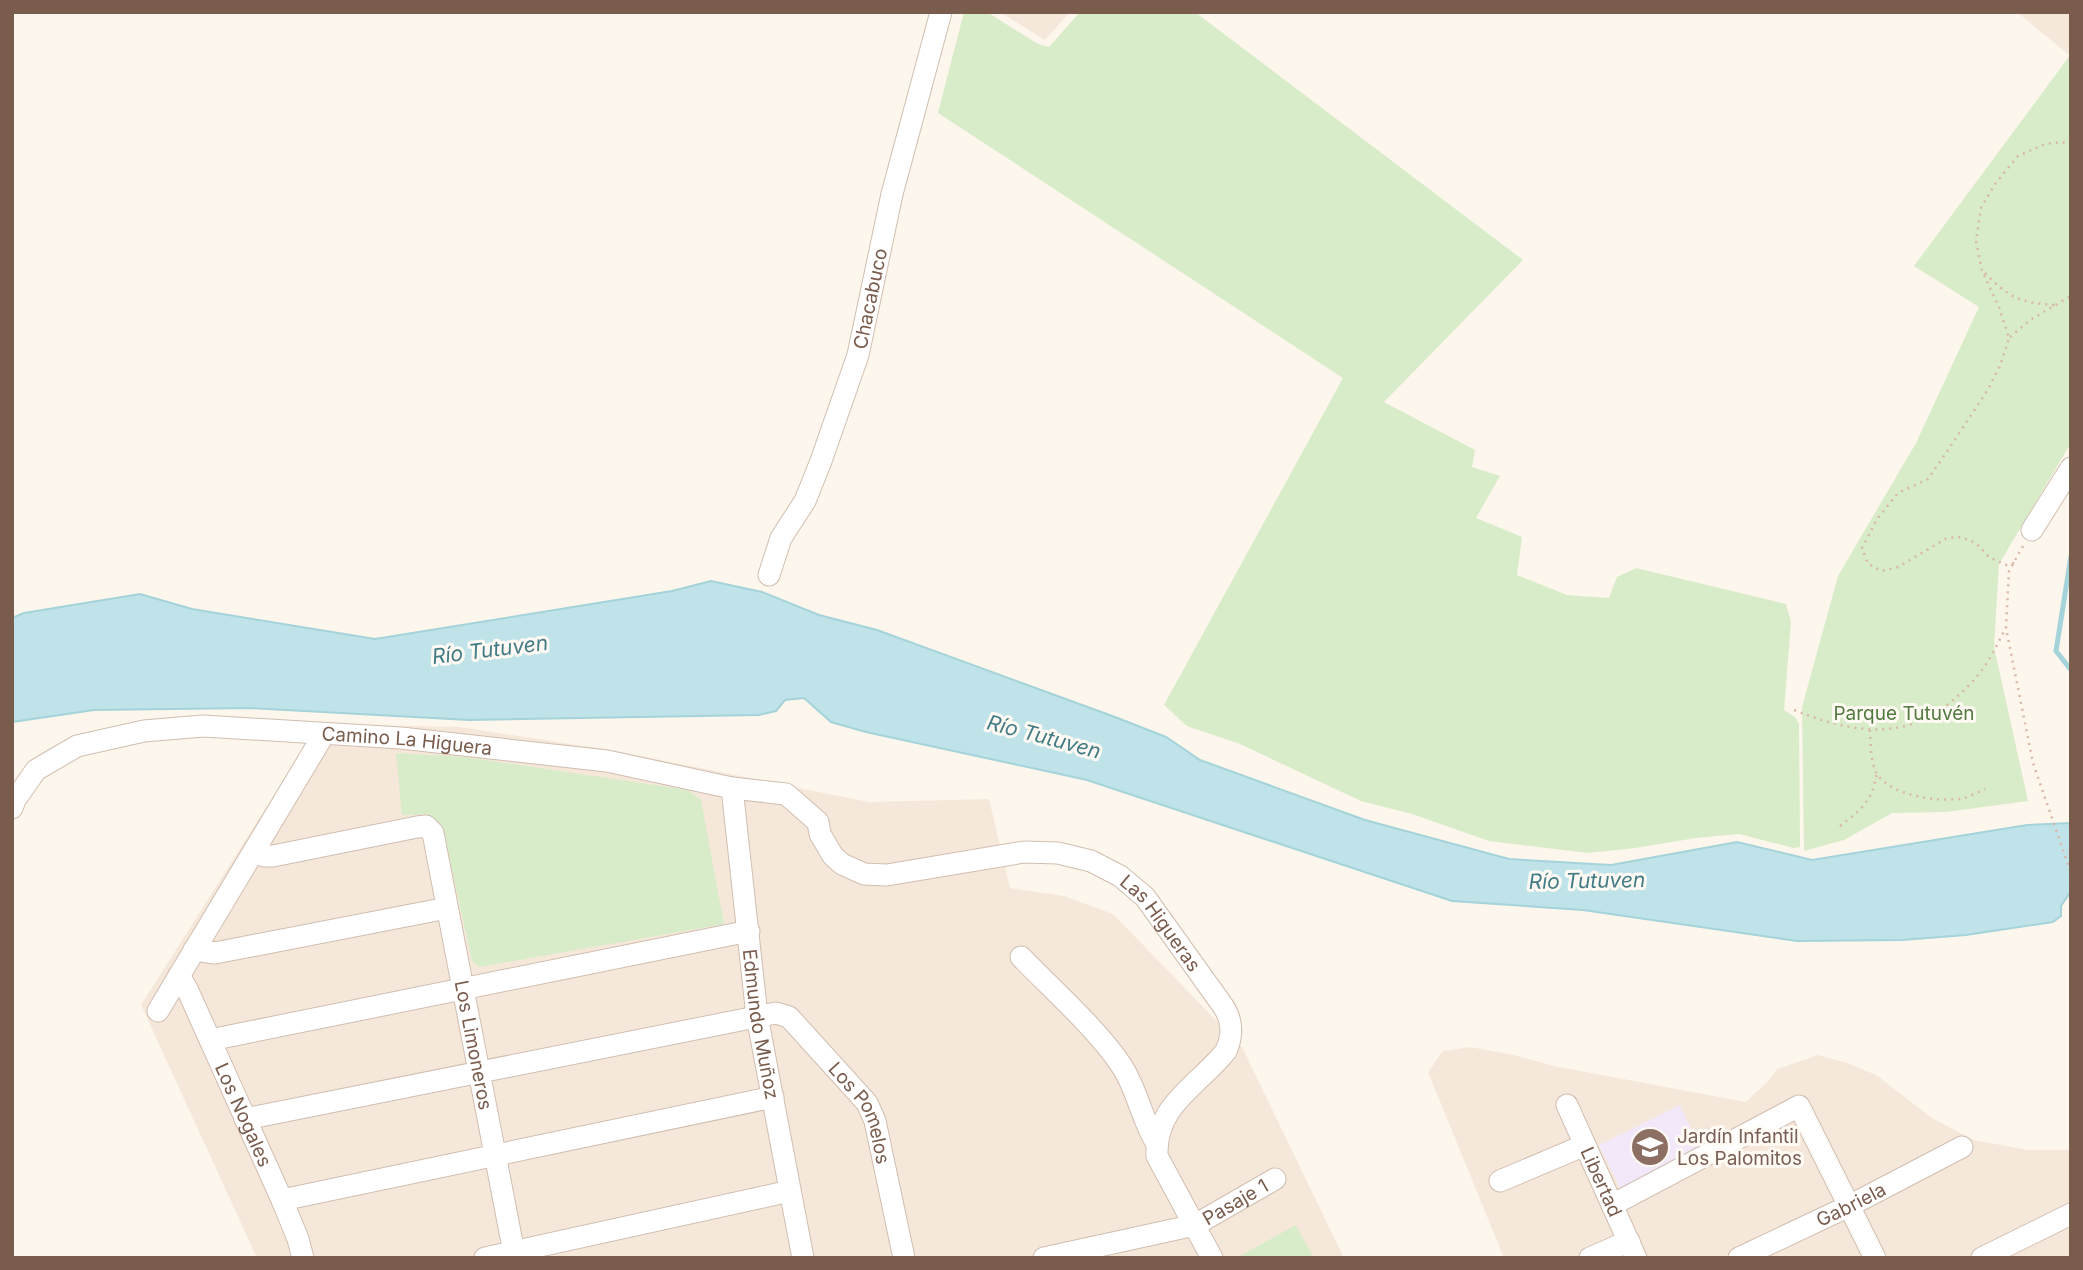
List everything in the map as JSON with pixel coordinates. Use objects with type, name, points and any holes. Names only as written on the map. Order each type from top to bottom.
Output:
[{"type":"street","name":"Chacabuco","points":[[769,575],[781,538],[805,501],[839,415],[858,355],[892,194],[940,12]]},
{"type":"street","points":[[2032,530],[2071,468]]},
{"type":"street","name":"Camino La Higuera","points":[[12,808],[36,769],[77,746],[144,731],[203,726],[401,738],[607,761],[732,788],[786,794],[818,822]]},
{"type":"street","points":[[158,1011],[324,734]]},
{"type":"street","name":"Edmundo Muñoz","points":[[732,788],[757,1016],[803,1258]]},
{"type":"street","name":"Las Higueras","points":[[818,822],[820,834],[833,856],[842,864],[864,874],[887,875],[1024,852],[1058,853],[1075,856],[1106,868],[1145,897],[1223,1006],[1228,1014],[1231,1032],[1226,1051],[1170,1108],[1161,1124],[1157,1144]]},
{"type":"street","name":"Los Limoneros","points":[[254,852],[273,856],[426,826],[433,833],[515,1255]]},
{"type":"street","points":[[194,950],[215,953],[447,908]]},
{"type":"street","points":[[209,1040],[749,931]]},
{"type":"street","points":[[1021,957],[1121,1064],[1136,1092],[1146,1123],[1157,1144],[1157,1156],[1195,1225],[1205,1257]]},
{"type":"street","name":"Los Nogales","points":[[179,975],[282,1200],[298,1238],[303,1258]]},
{"type":"street","name":"Los Pomelos","points":[[245,1119],[776,1013],[789,1017],[867,1103],[875,1121],[904,1258]]},
{"type":"street","points":[[282,1200],[773,1097]]},
{"type":"street","name":"Libertad","points":[[1567,1105],[1632,1249]]},
{"type":"street","points":[[1612,1205],[1799,1106],[1875,1258]]},
{"type":"street","points":[[1500,1181],[1585,1145]]},
{"type":"street","name":"Gabriela","points":[[1739,1258],[1849,1206],[1962,1147]]},
{"type":"street","name":"Pasaje 1","points":[[1044,1258],[1195,1225],[1275,1178]]},
{"type":"street","points":[[485,1258],[515,1255],[790,1191]]},
{"type":"street","points":[[1982,1258],[2071,1214]]},
{"type":"street","points":[[1590,1258],[1632,1249]]},
{"type":"path","points":[[2009,338],[1999,307],[1982,271],[1976,241],[1981,208],[1995,184],[2018,156],[2045,144],[2071,144]]},
{"type":"path","points":[[1982,271],[2014,298],[2055,305]]},
{"type":"path","points":[[2014,563],[2006,565],[1989,557],[1976,543],[1961,537],[1947,538],[1898,568],[1882,571],[1867,564],[1862,548],[1877,519],[1898,493],[1928,479],[1987,391],[2009,338],[2030,320],[2071,296]]},
{"type":"path","points":[[2032,530],[2009,571],[2006,628],[2033,763],[2071,873]]},
{"type":"path","points":[[1794,710],[1815,719],[1870,730],[1885,731],[1916,723],[1941,710],[1983,669],[2006,628]]},
{"type":"path","points":[[1870,730],[1872,759],[1877,773],[1886,783],[1905,793],[1937,800],[1966,798],[1985,789]]},
{"type":"path","points":[[1840,827],[1861,810],[1873,794],[1877,773]]},
{"type":"shaded area","points":[[1000,12],[1070,12],[1045,40]]},
{"type":"shaded area","points":[[2017,12],[2071,12],[2070,55],[2069,55]]},
{"type":"shaded area","points":[[319,724],[459,727],[611,750],[869,802],[989,799],[1010,888],[1064,896],[1113,914],[1242,1047],[1344,1258],[257,1258],[141,1005]]},
{"type":"shaded area","points":[[1470,1047],[1554,1066],[1746,1102],[1777,1069],[1818,1055],[1847,1063],[1876,1075],[1932,1118],[1974,1140],[2028,1150],[2071,1150],[2071,1258],[1504,1258],[1428,1072],[1443,1051]]},
{"type":"shaded area","name":"Jardín Infantil Los Palomitos","points":[[1680,1105],[1701,1150],[1620,1188],[1599,1145]]},
{"type":"green space","points":[[964,12],[987,12],[1038,44],[1049,47],[1080,12],[1195,12],[1523,260],[1384,402],[1475,450],[1472,467],[1500,476],[1476,518],[1522,537],[1517,575],[1567,595],[1609,598],[1617,577],[1636,568],[1786,604],[1791,622],[1784,710],[1796,718],[1799,724],[1800,847],[1794,848],[1739,834],[1588,853],[1489,841],[1412,814],[1361,801],[1240,744],[1187,726],[1164,705],[1343,378],[938,113]]},
{"type":"green space","name":"Parque Tutuvén","points":[[2071,54],[2071,443],[1999,564],[1994,647],[2028,801],[1946,812],[1892,813],[1844,840],[1804,851],[1802,707],[1838,576],[1916,443],[1979,307],[1914,266]]},
{"type":"green space","points":[[396,753],[465,757],[688,790],[701,800],[724,924],[479,967],[472,961],[443,829],[428,814],[402,815]]},
{"type":"green space","points":[[1296,1225],[1314,1258],[1236,1258]]},
{"type":"water","name":"Río Tutuven","points":[[711,581],[762,592],[819,615],[877,630],[1115,717],[1166,737],[1200,760],[1365,820],[1509,859],[1611,865],[1737,842],[1812,860],[2027,825],[2071,823],[2071,891],[2061,906],[2061,916],[2053,922],[1966,935],[1902,940],[1797,941],[1583,910],[1452,901],[1087,780],[831,722],[804,698],[785,700],[776,711],[759,715],[469,720],[250,708],[94,710],[12,722],[12,618],[24,613],[140,594],[192,609],[375,639],[672,591]]},
{"type":"waterway","points":[[2071,556],[2056,651],[2071,670]]},
{"type":"place","name":"Jardín Infantil Los Palomitos","points":[[1650,1147]]}]
